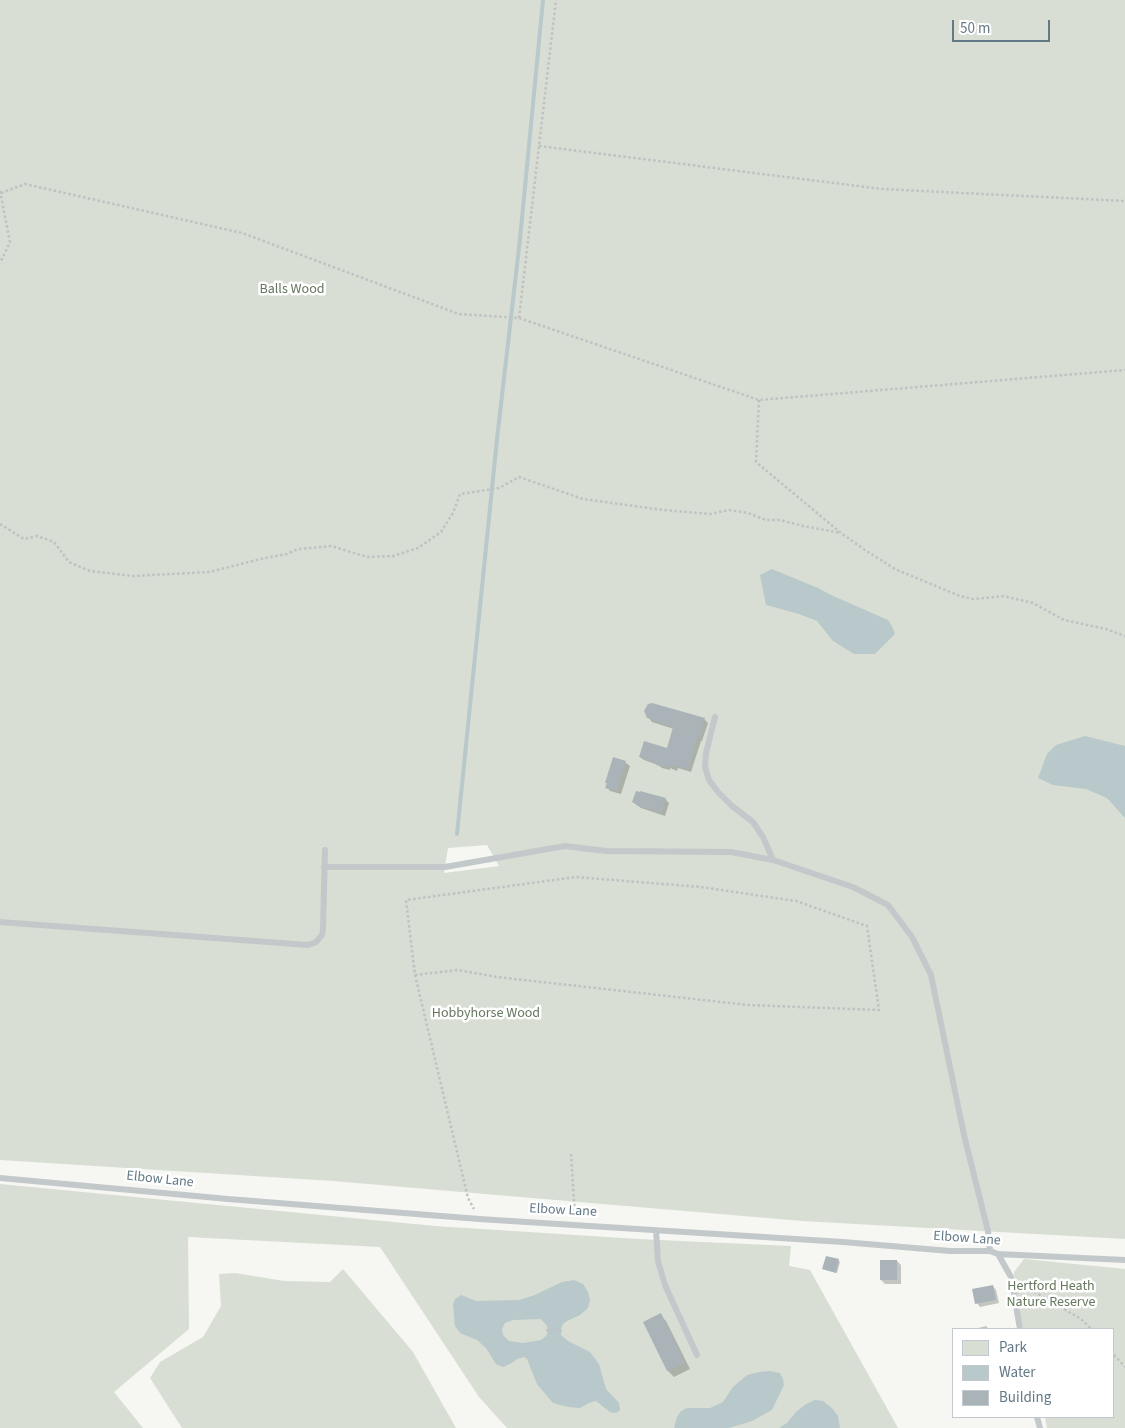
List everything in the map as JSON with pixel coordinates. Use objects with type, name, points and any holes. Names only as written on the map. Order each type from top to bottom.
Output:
[{"type":"lane","points":[[715,717],[706,753],[706,767],[709,780],[732,806],[753,822],[773,860]]},
{"type":"lane","points":[[324,867],[445,867],[565,846],[606,851],[731,852],[773,860],[853,887],[888,905],[912,937],[931,975],[964,1135],[988,1231],[990,1251]]},
{"type":"lane","points":[[0,922],[308,945],[316,942],[322,935],[325,850]]},
{"type":"lane","name":"Elbow Lane","points":[[0,1178],[479,1219],[842,1242],[950,1251],[990,1251],[998,1254],[1125,1260]]},
{"type":"lane","points":[[656,1230],[658,1261],[665,1285],[696,1355]]},
{"type":"lane","points":[[998,1254],[1011,1277],[1020,1328]]},
{"type":"path","points":[[519,318],[556,0]]},
{"type":"path","points":[[539,146],[882,189],[1125,201]]},
{"type":"path","points":[[0,263],[10,242],[0,192],[25,184],[242,233],[459,314],[519,318],[759,400],[1125,370]]},
{"type":"path","points":[[759,400],[756,462],[840,533],[895,569],[960,596],[973,599],[1003,596],[1033,603],[1064,620],[1106,629],[1125,636]]},
{"type":"path","points":[[0,524],[24,539],[37,536],[54,542],[69,562],[90,572],[133,576],[209,572],[287,554],[298,549],[331,546],[367,557],[393,556],[418,548],[441,532],[453,513],[460,494],[499,488],[519,478],[583,499],[663,510],[710,514],[729,510],[748,513],[766,520],[780,520],[840,533]]},
{"type":"path","points":[[416,975],[458,970],[497,977],[748,1005],[879,1010],[867,926],[796,901],[701,887],[576,877],[406,900],[416,975],[468,1198],[479,1219]]},
{"type":"path","points":[[571,1154],[576,1225]]},
{"type":"path","points":[[1011,1277],[1081,1319],[1090,1328]]},
{"type":"path","points":[[546,1330],[562,1331]]},
{"type":"path","points":[[1115,1356],[1125,1367]]},
{"type":"green space","points":[[0,0],[1125,0],[1125,1239],[802,1221],[333,1181],[0,1160]],"holes":[[[487,845],[499,866],[444,873],[448,848]]]},
{"type":"green space","points":[[0,1184],[435,1226],[638,1239],[791,1246],[789,1266],[810,1270],[898,1428],[507,1428],[479,1397],[380,1247],[188,1237],[189,1329],[114,1392],[143,1428],[0,1428]]},
{"type":"green space","name":"Hertford Heath Nature Reserve","points":[[1024,1259],[1125,1269],[1125,1428],[1047,1428],[1045,1418],[1115,1418],[1115,1328],[1023,1328],[1015,1295],[1014,1272]]},
{"type":"green space","points":[[343,1269],[413,1352],[456,1428],[182,1428],[150,1378],[160,1362],[203,1337],[221,1306],[219,1274],[235,1273],[284,1281],[330,1282]]},
{"type":"water","points":[[772,569],[888,620],[895,634],[875,654],[854,654],[833,641],[817,621],[766,605],[760,575]]},
{"type":"water","points":[[1085,736],[1125,746],[1125,818],[1107,798],[1086,789],[1053,785],[1038,778],[1047,754],[1056,745]]},
{"type":"water","points":[[574,1280],[583,1284],[590,1300],[588,1308],[580,1315],[563,1324],[561,1335],[568,1341],[590,1352],[599,1364],[606,1389],[619,1403],[620,1410],[616,1413],[610,1412],[596,1401],[580,1408],[553,1403],[537,1384],[527,1359],[524,1357],[517,1359],[503,1367],[496,1364],[486,1348],[477,1340],[460,1333],[455,1326],[453,1305],[455,1299],[461,1295],[476,1301],[519,1300],[535,1295],[562,1282]],"holes":[[[541,1319],[547,1326],[546,1336],[541,1340],[523,1343],[509,1341],[503,1335],[502,1329],[505,1323],[513,1320]]]},
{"type":"water","points":[[770,1371],[780,1373],[784,1385],[772,1410],[752,1421],[729,1428],[674,1428],[681,1411],[687,1408],[710,1408],[723,1402],[733,1387],[747,1375]]},
{"type":"water","points":[[815,1400],[823,1401],[831,1407],[838,1416],[840,1428],[779,1428],[787,1423],[806,1404]]},
{"type":"building","points":[[652,703],[705,718],[688,769],[674,765],[673,768],[656,765],[657,763],[639,757],[644,741],[667,748],[673,727],[647,718],[644,711],[648,704]]},
{"type":"building","points":[[613,757],[626,761],[617,791],[605,788]]},
{"type":"building","points":[[636,791],[666,798],[661,813],[632,802]]},
{"type":"building","points":[[826,1256],[839,1259],[836,1273],[822,1269]]},
{"type":"building","points":[[880,1260],[897,1260],[897,1280],[880,1280]]},
{"type":"building","points":[[993,1285],[996,1300],[975,1304],[972,1289]]},
{"type":"building","points":[[661,1313],[685,1363],[667,1371],[643,1322]]},
{"type":"waterway","points":[[457,834],[497,439],[520,239],[543,0]]},
{"type":"park label","name":"Balls Wood","points":[[292,290]]},
{"type":"park label","name":"Hobbyhorse Wood","points":[[486,1014]]}]
